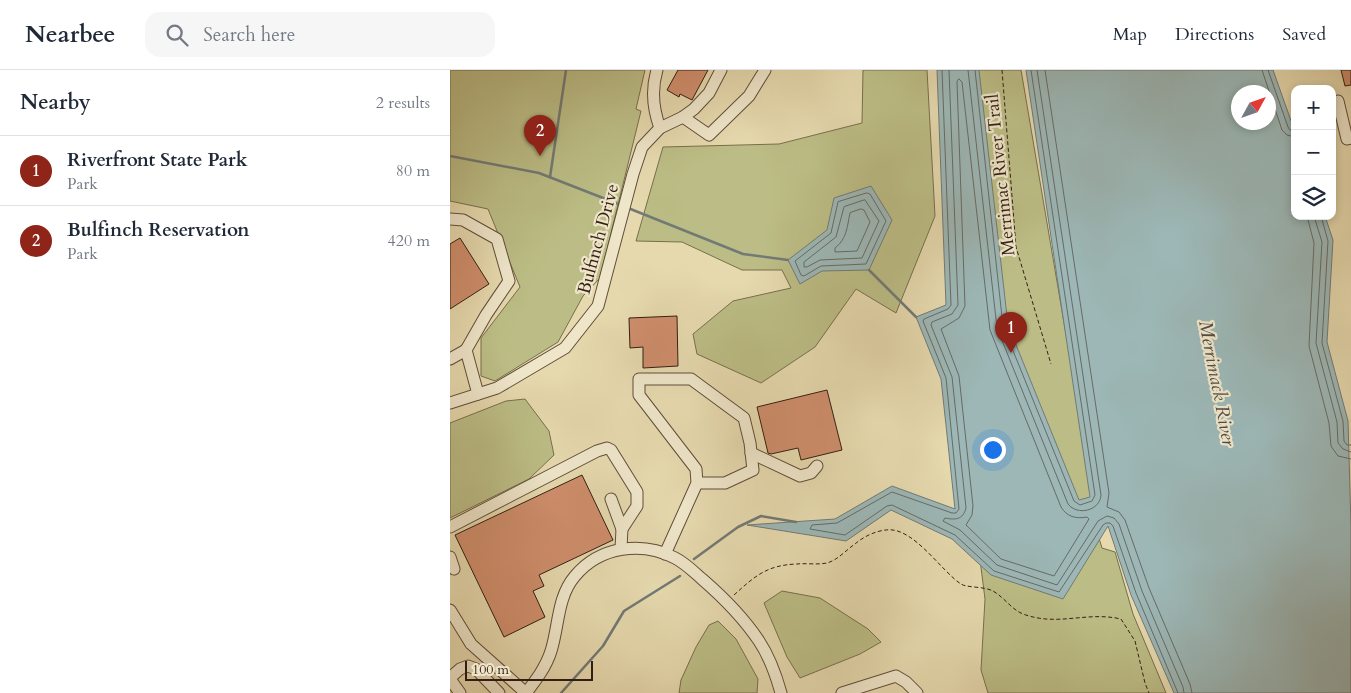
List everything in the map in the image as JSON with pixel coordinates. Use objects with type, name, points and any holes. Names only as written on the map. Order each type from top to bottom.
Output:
[{"type":"street","points":[[657,70],[654,82],[654,100],[660,128]]},
{"type":"street","name":"Bulfinch Drive","points":[[450,403],[497,388],[564,348],[598,306],[640,152],[644,144],[660,128],[683,117],[694,109],[709,93],[721,70]]},
{"type":"street","points":[[683,117],[709,135],[749,96],[765,70]]},
{"type":"street","points":[[1338,101],[1347,138],[1351,138]]},
{"type":"street","points":[[450,219],[463,220],[497,239],[509,281],[486,315],[466,350],[450,359]]},
{"type":"street","points":[[466,350],[478,394]]},
{"type":"street","points":[[665,554],[697,483],[696,469],[639,395],[639,379],[691,379],[744,418],[753,470],[725,482],[697,483]]},
{"type":"street","points":[[450,527],[597,451],[607,448],[612,450],[637,492],[637,506],[622,529]]},
{"type":"street","points":[[751,453],[800,476],[811,473],[817,466]]},
{"type":"street","points":[[610,499],[622,529],[621,548]]},
{"type":"street","points":[[450,610],[472,644],[526,693],[541,672],[551,653],[558,615],[566,589],[576,575],[601,555],[621,548],[659,551],[676,559],[694,572],[727,601],[743,619],[760,642],[781,693]]},
{"type":"street","points":[[450,557],[454,569]]},
{"type":"street","points":[[460,693],[450,678],[460,669],[468,666],[476,669],[498,693]]},
{"type":"street","points":[[842,693],[896,676],[906,682],[916,693]]},
{"type":"path","name":"Merrimac River Trail","points":[[1002,70],[1016,247],[1051,364]]},
{"type":"path","points":[[727,601],[753,578],[773,566],[825,563],[834,560],[864,538],[884,530],[895,530],[905,534],[929,552],[962,585],[993,591],[1014,610],[1030,616],[1059,620],[1081,617],[1121,619],[1134,641],[1149,693]]},
{"type":"green space","points":[[450,70],[645,70],[636,109],[641,111],[600,278],[583,296],[558,342],[495,381],[481,376],[481,338],[520,287],[488,209],[450,201]]},
{"type":"green space","points":[[863,70],[927,70],[935,216],[896,313],[856,289],[815,347],[761,383],[697,354],[693,334],[733,301],[791,288],[782,270],[742,270],[682,242],[636,241],[663,147],[779,144],[862,123]]},
{"type":"green space","points":[[942,70],[1021,70],[1087,458],[1094,522],[1102,548],[1115,552],[1133,614],[1166,693],[988,693],[981,670],[985,599],[978,544]]},
{"type":"green space","points":[[525,399],[549,431],[554,455],[529,479],[450,518],[450,423],[506,401]]},
{"type":"green space","points":[[782,591],[820,598],[868,629],[881,642],[860,654],[800,678],[787,657],[764,603]]},
{"type":"green space","points":[[718,621],[736,639],[758,679],[757,693],[679,693],[681,680],[696,647],[709,625]]},
{"type":"water","name":"Merrimack River","points":[[937,70],[979,70],[1008,325],[1079,500],[1090,497],[1026,70],[1273,70],[1291,121],[1291,220],[1326,220],[1333,240],[1327,342],[1348,421],[1351,527],[1351,693],[1174,693],[1131,595],[1108,526],[1063,599],[991,575],[952,539],[891,510],[846,541],[747,525],[835,519],[892,486],[955,509],[941,379],[916,317],[946,305]]},
{"type":"water","points":[[871,186],[892,220],[869,270],[822,271],[800,284],[788,260],[827,230],[834,198]]},
{"type":"building","points":[[678,70],[708,70],[692,100],[680,94],[679,97],[667,90]]},
{"type":"building","points":[[1341,70],[1351,70],[1351,85],[1345,86]]},
{"type":"building","points":[[460,238],[489,284],[450,309],[450,244]]},
{"type":"building","points":[[677,316],[678,366],[643,368],[643,347],[630,348],[629,318]]},
{"type":"building","points":[[827,390],[842,450],[801,460],[798,448],[768,453],[757,407]]},
{"type":"building","points":[[582,475],[613,540],[539,575],[544,586],[533,591],[545,617],[504,637],[455,535]]},
{"type":"waterway","points":[[550,177],[566,70]]},
{"type":"waterway","points":[[450,156],[539,173],[621,205]]},
{"type":"waterway","points":[[628,208],[743,254],[788,260]]},
{"type":"waterway","points":[[869,270],[916,317]]},
{"type":"waterway","points":[[694,559],[738,527],[761,516],[796,522]]},
{"type":"waterway","points":[[561,693],[603,646],[624,611],[680,576]]},
{"type":"place","name":"Bulfinch Reservation","points":[[540,156]]},
{"type":"place","name":"Riverfront State Park","points":[[1011,353]]}]
